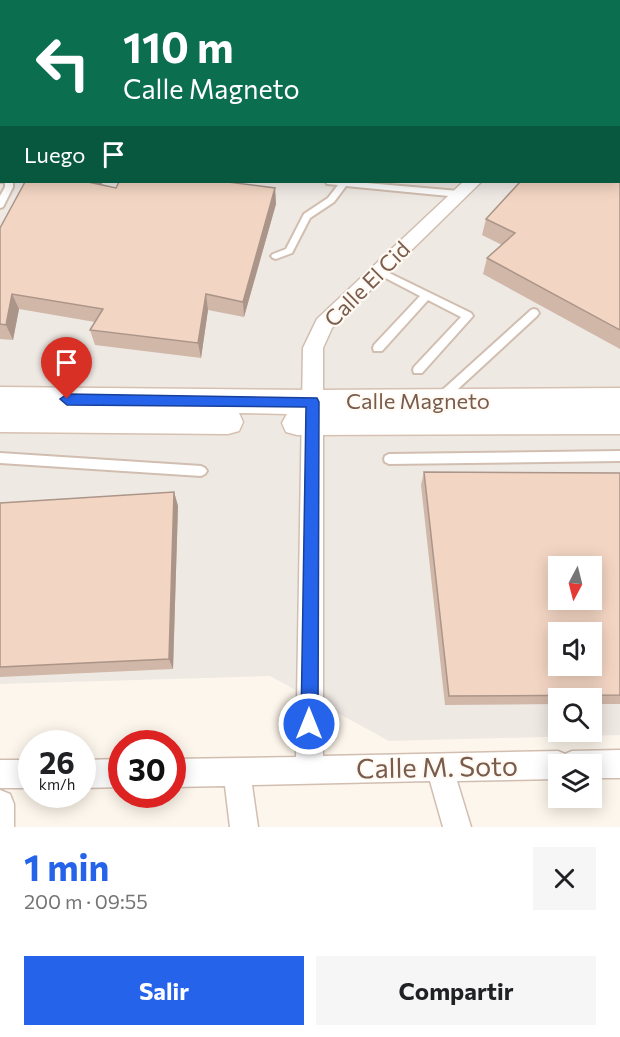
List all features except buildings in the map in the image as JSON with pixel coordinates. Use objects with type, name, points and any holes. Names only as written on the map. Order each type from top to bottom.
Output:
[{"type":"main road","name":"Calle Magneto","points":[[0,399],[312,412],[413,422],[620,422]]},
{"type":"main road","name":"Calle Magneto","points":[[0,420],[312,412],[438,400],[620,400]]},
{"type":"street","name":"Calle El Cid","points":[[309,770],[313,348],[324,324],[466,188]]},
{"type":"street","points":[[602,764],[620,764]]},
{"type":"street","name":"Calle M. Soto","points":[[186,773],[548,765]]},
{"type":"street","points":[[440,768],[457,827]]},
{"type":"street","points":[[237,772],[244,827]]},
{"type":"street","points":[[0,774],[18,774]]},
{"type":"street","points":[[0,804],[0,827]]},
{"type":"lane","points":[[0,205],[9,183]]},
{"type":"lane","points":[[276,256],[289,251],[307,216],[332,200],[344,183],[466,188]]},
{"type":"lane","points":[[380,271],[468,316],[418,370]]},
{"type":"lane","points":[[378,348],[427,295]]},
{"type":"lane","points":[[413,422],[534,312]]},
{"type":"lane","points":[[389,459],[620,456]]},
{"type":"lane","points":[[0,458],[201,471]]},
{"type":"shaded area","points":[[0,183],[620,183],[620,735],[602,735],[602,688],[548,688],[548,737],[389,741],[270,676],[0,684]]},
{"type":"route","points":[[67,399],[313,402],[309,724]]}]
